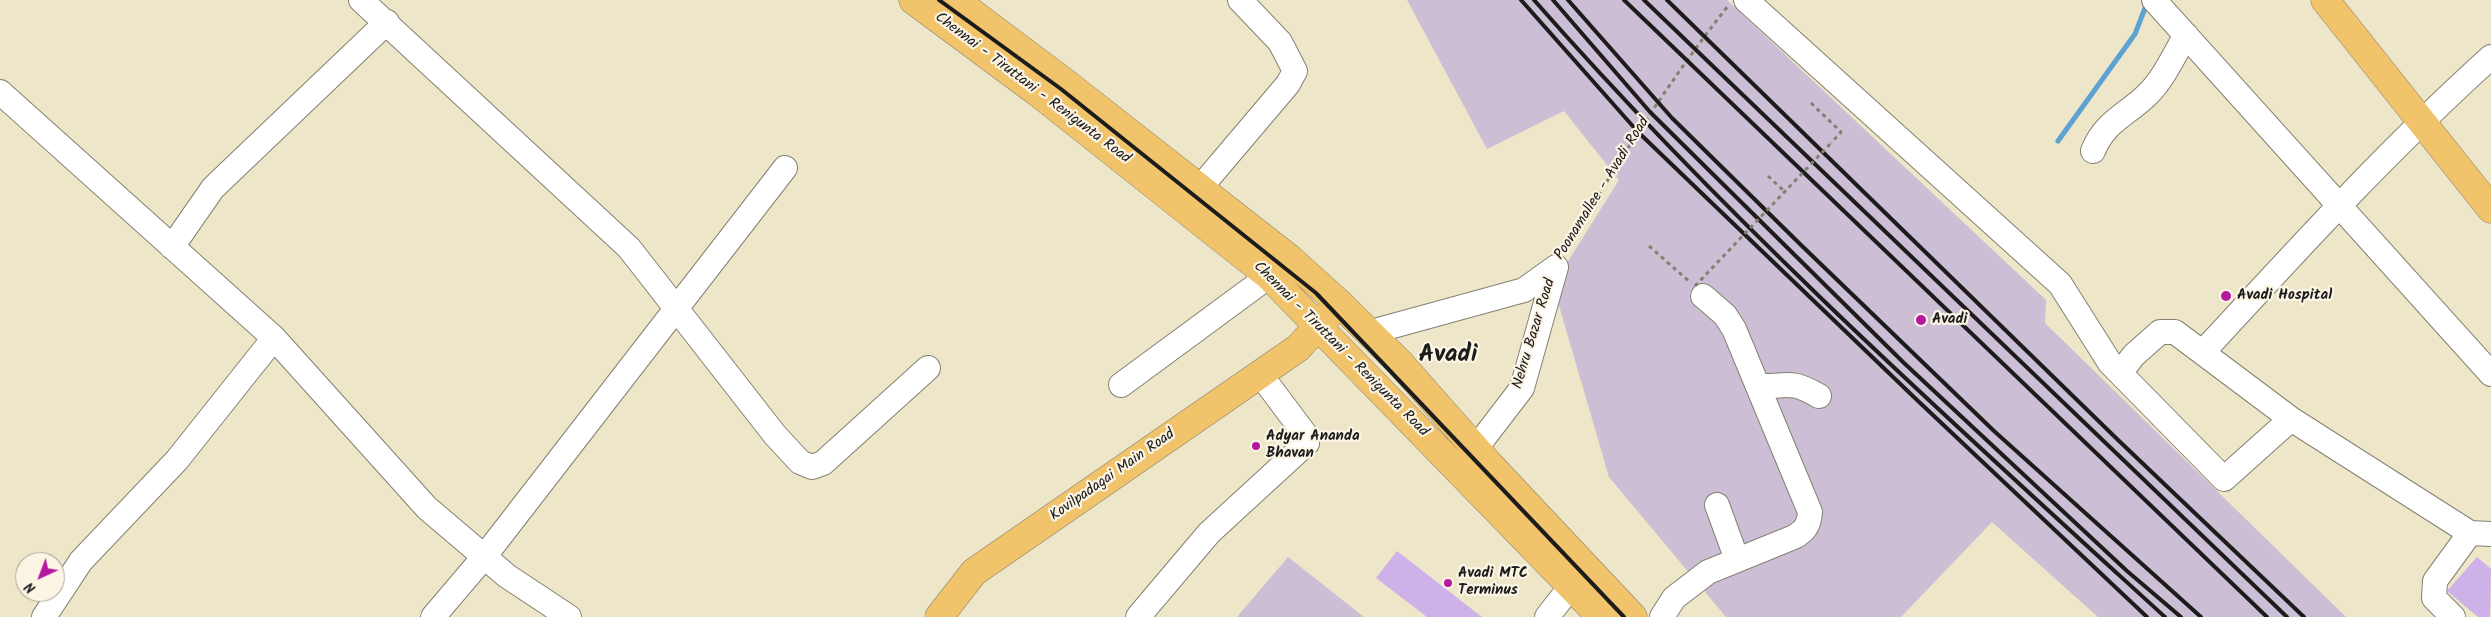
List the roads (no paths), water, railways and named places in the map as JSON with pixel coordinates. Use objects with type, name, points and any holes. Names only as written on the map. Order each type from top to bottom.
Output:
[{"type":"main road","name":"Chennai - Tiruttani - Renigunta Road","points":[[914,0],[1037,92],[1192,198]]},
{"type":"main road","name":"Chennai - Tiruttani - Renigunta Road","points":[[955,0],[1067,84],[1192,198],[1279,267],[1339,303],[1370,332],[1476,448],[1578,577],[1601,617]]},
{"type":"main road","points":[[2325,0],[2491,181]]},
{"type":"main road","points":[[2349,0],[2429,115],[2491,209]]},
{"type":"main road","name":"Chennai - Tiruttani - Renigunta Road","points":[[1279,267],[1320,326],[1578,577],[1634,617]]},
{"type":"main road","name":"Kovilpadagai Main Road","points":[[939,617],[974,572],[1298,348],[1339,303]]},
{"type":"street","points":[[361,0],[630,248],[775,435],[800,462],[812,467],[824,463],[928,368]]},
{"type":"street","points":[[1192,198],[1288,84],[1295,71],[1280,42],[1240,0]]},
{"type":"street","points":[[1746,0],[2060,284],[2110,363],[2224,480],[2291,419]]},
{"type":"street","points":[[2154,0],[2491,374]]},
{"type":"street","points":[[172,247],[213,188],[387,22]]},
{"type":"street","points":[[2093,151],[2099,135],[2127,109],[2148,94],[2186,35]]},
{"type":"street","points":[[2203,352],[2339,205],[2429,115],[2491,57]]},
{"type":"street","points":[[0,92],[274,338],[427,508],[507,576],[570,617]]},
{"type":"street","points":[[433,617],[484,557],[785,168]]},
{"type":"street","name":"Poonamallee - Avadi Road","points":[[1370,332],[1524,290],[1556,266]]},
{"type":"street","name":"Nehru Bazar Road","points":[[1476,448],[1522,388],[1556,266]]},
{"type":"street","points":[[1121,385],[1279,267]]},
{"type":"street","points":[[1662,617],[1674,598],[1684,588],[1708,572],[1802,532],[1809,522],[1810,512],[1734,329],[1725,315],[1699,291]]},
{"type":"street","points":[[2120,373],[2134,355],[2160,332],[2175,332],[2291,419],[2480,533],[2435,581],[2434,598],[2453,617]]},
{"type":"street","points":[[44,617],[81,561],[177,460],[274,338]]},
{"type":"street","points":[[1138,617],[1209,533],[1307,443],[1305,434],[1260,374]]},
{"type":"street","points":[[1758,386],[1800,385],[1819,396]]},
{"type":"street","points":[[1718,505],[1737,560]]},
{"type":"street","points":[[1547,617],[1578,577]]},
{"type":"waterway","points":[[2058,141],[2135,34],[2147,3]]},
{"type":"railway","points":[[939,0],[1061,89],[1316,293],[1624,617]]},
{"type":"railway","points":[[1521,0],[1638,132],[1917,400],[2147,617]]},
{"type":"railway","points":[[1534,0],[1608,82],[1762,240],[1921,393],[2165,617]]},
{"type":"railway","points":[[1553,0],[1650,112],[1904,363],[2127,571],[2181,617]]},
{"type":"railway","points":[[1568,0],[1672,118],[1801,245],[1994,431],[2201,617]]},
{"type":"railway","points":[[1624,0],[2267,617]]},
{"type":"railway","points":[[1644,0],[2287,617]]},
{"type":"railway","points":[[1667,0],[2117,439],[2304,617]]},
{"type":"place","name":"Avadi Hospital","points":[[2226,296]]},
{"type":"place","name":"Avadi","points":[[1921,320]]},
{"type":"place","name":"Adyar Ananda Bhavan","points":[[1256,446]]},
{"type":"place","name":"Avadi MTC Terminus","points":[[1448,583]]},
{"type":"district","name":"Avadi","points":[[1448,357]]}]
